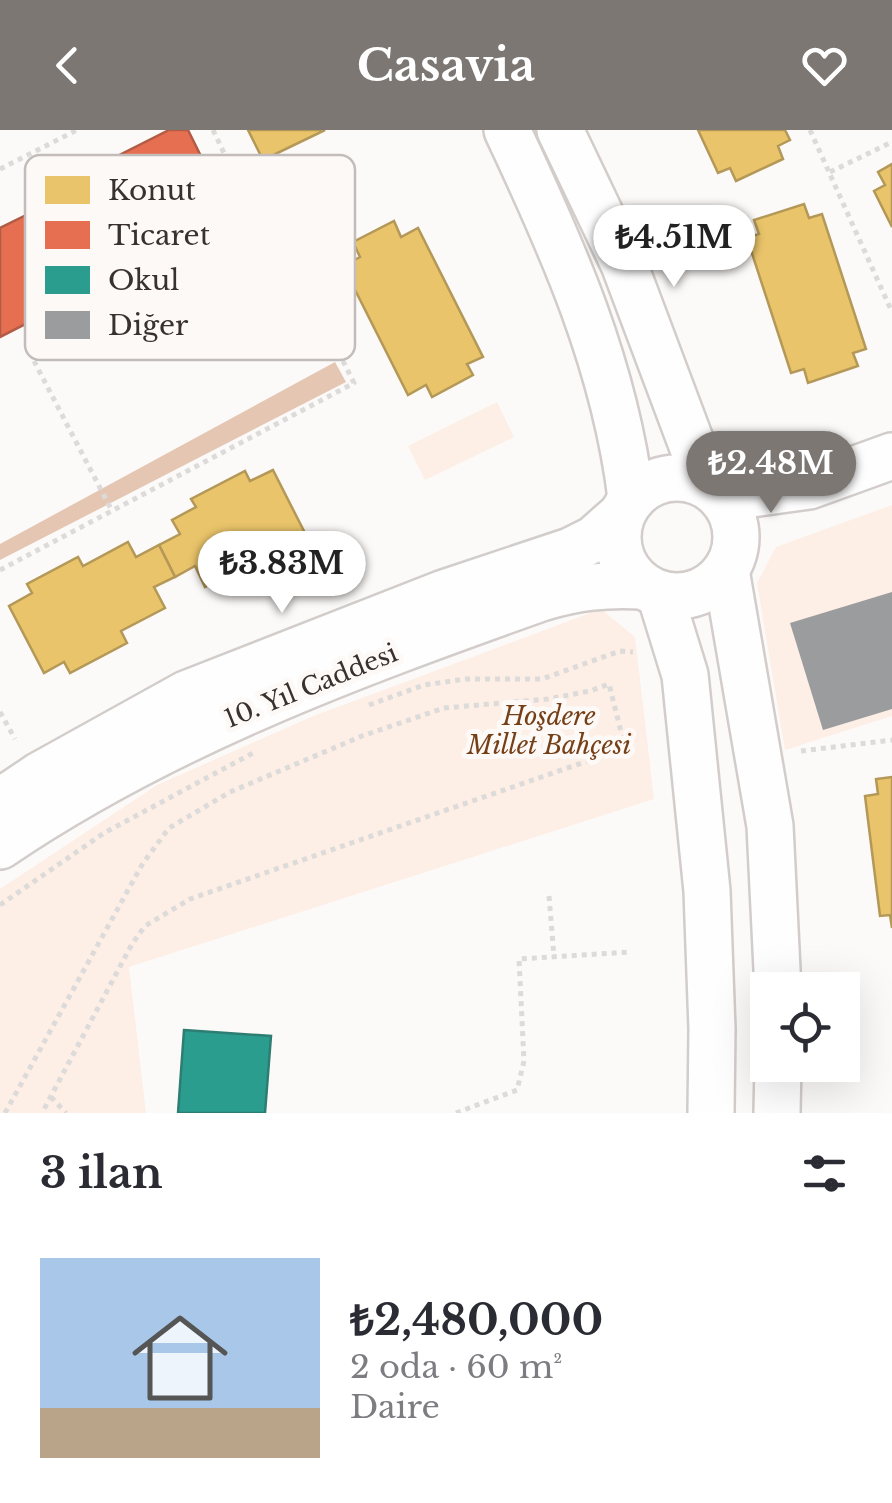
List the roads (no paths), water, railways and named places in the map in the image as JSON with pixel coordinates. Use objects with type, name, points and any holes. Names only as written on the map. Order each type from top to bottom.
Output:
[{"type":"main road","points":[[507,130],[564,252],[609,379],[626,507],[617,536],[620,557],[630,574],[651,590],[679,596],[697,593],[713,584],[723,522],[687,477],[666,477],[647,484],[626,507]]},
{"type":"main road","points":[[560,130],[624,264],[723,522],[770,826],[777,972]]},
{"type":"main road","points":[[723,522],[892,456]]},
{"type":"main road","name":"10. Yıl Caddesi","points":[[0,802],[40,775],[186,694],[444,592],[570,551],[594,538],[626,507]]},
{"type":"main road","name":"10. Yıl Caddesi","points":[[0,846],[158,751],[249,708],[576,587],[600,584],[651,590]]},
{"type":"main road","points":[[651,590],[685,676],[707,891],[711,1113]]},
{"type":"main road","points":[[777,1113],[778,1082]]},
{"type":"park label","name":"Hoşdere Millet Bahçesi","points":[[549,730]]}]
